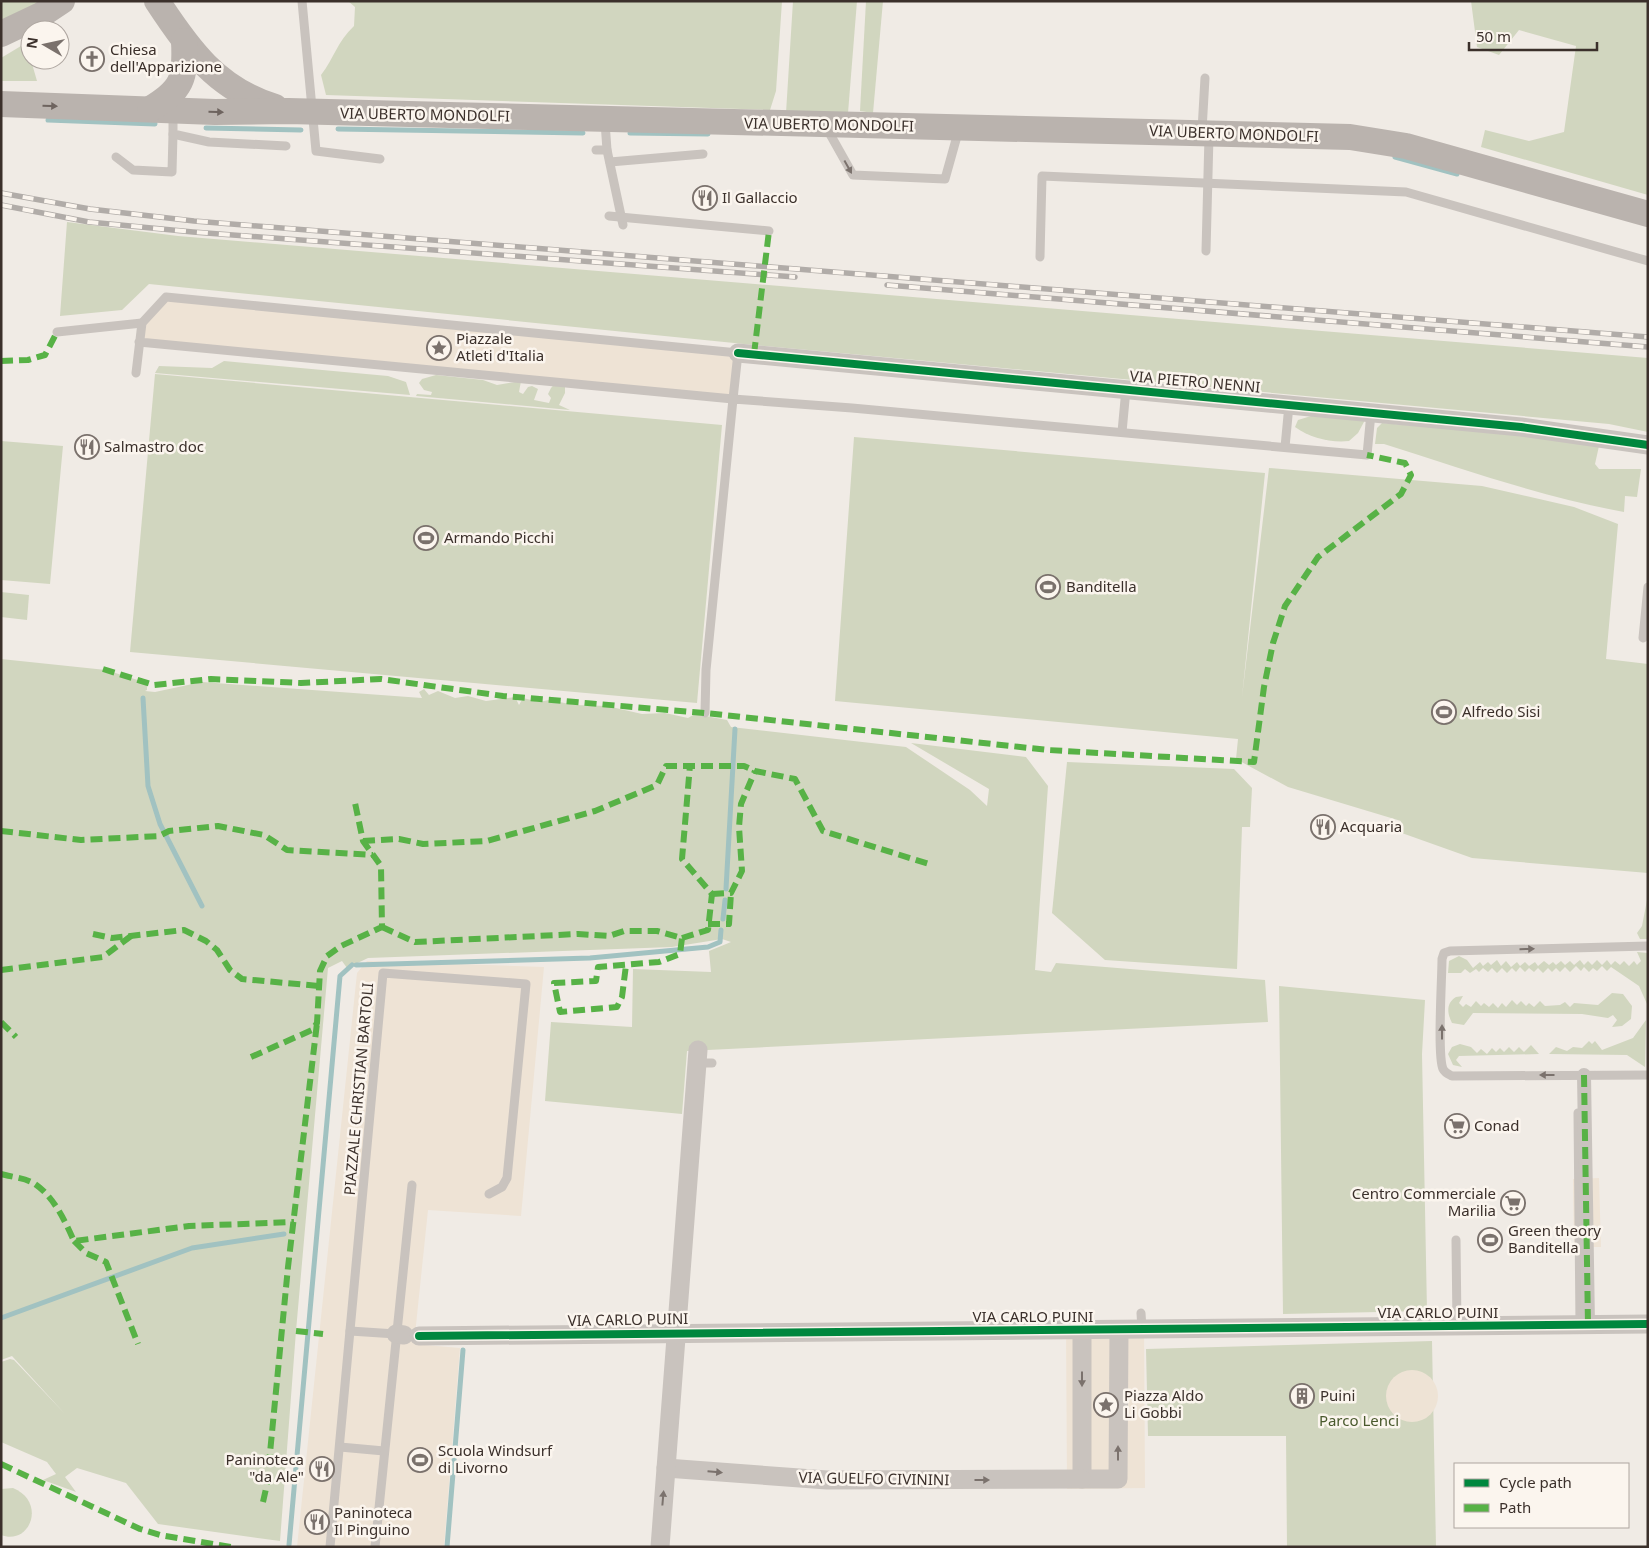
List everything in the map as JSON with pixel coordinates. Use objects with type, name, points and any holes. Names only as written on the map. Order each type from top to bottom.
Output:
[{"type":"main road","points":[[1,34],[41,15],[62,1]]},
{"type":"main road","points":[[157,1],[184,41],[212,72],[232,89],[250,98],[300,112]]},
{"type":"main road","points":[[165,118],[167,99],[180,83],[184,73],[184,41]]},
{"type":"main road","name":"VIA UBERTO MONDOLFI","points":[[1,104],[165,118],[300,112],[1335,137],[1379,141],[1496,170],[1648,214]]},
{"type":"street","name":"VIA PIETRO NENNI","points":[[738,353],[1372,412],[1530,428],[1648,445]]},
{"type":"street","points":[[660,1547],[677,1333],[703,1058]]},
{"type":"street","points":[[1581,1075],[1584,1325]]},
{"type":"street","name":"VIA CARLO PUINI","points":[[406,1335],[1119,1330],[1141,1321],[1457,1326],[1648,1324]]},
{"type":"street","points":[[1082,1330],[1082,1479],[1118,1479],[1119,1330]]},
{"type":"street","name":"VIA GUELFO CIVININI","points":[[666,1468],[827,1480],[1082,1479]]},
{"type":"lane","points":[[302,1],[300,112],[316,151],[380,159]]},
{"type":"lane","points":[[1205,78],[1205,133],[1208,184],[1206,252]]},
{"type":"lane","points":[[165,118],[209,142],[286,146]]},
{"type":"lane","points":[[116,157],[133,170],[172,172],[165,118]]},
{"type":"lane","points":[[605,119],[607,150],[622,222]]},
{"type":"lane","points":[[825,124],[853,175],[945,179],[959,128]]},
{"type":"lane","points":[[596,150],[607,150]]},
{"type":"lane","points":[[610,162],[703,154]]},
{"type":"lane","points":[[1040,257],[1042,176],[1406,192],[1648,261]]},
{"type":"lane","points":[[609,216],[622,222],[769,231]]},
{"type":"lane","points":[[136,373],[142,324],[166,297],[738,353],[706,670],[705,713]]},
{"type":"lane","points":[[58,332],[142,324]]},
{"type":"lane","points":[[139,342],[733,399],[852,408],[1367,455],[1372,412]]},
{"type":"lane","points":[[1122,432],[1126,389]]},
{"type":"lane","points":[[1285,448],[1289,405]]},
{"type":"lane","points":[[1643,638],[1648,587]]},
{"type":"lane","points":[[1648,946],[1450,951],[1444,953],[1442,959],[1443,1067],[1446,1073],[1452,1076],[1648,1075]]},
{"type":"lane","name":"PIAZZALE CHRISTIAN BARTOLI","points":[[330,1547],[383,973],[526,984],[507,1178],[502,1187],[489,1194]]},
{"type":"lane","points":[[375,1547],[384,1451],[406,1335],[412,1185]]},
{"type":"lane","points":[[1456,1240],[1457,1326]]},
{"type":"lane","points":[[350,1331],[406,1335]]},
{"type":"lane","points":[[340,1447],[384,1451]]},
{"type":"green space","points":[[1,1],[43,1],[1,20]]},
{"type":"green space","points":[[348,1],[782,1],[776,91],[770,110],[326,95],[321,75],[348,32],[354,26],[355,7]]},
{"type":"green space","points":[[793,1],[857,1],[848,113],[786,113]]},
{"type":"green space","points":[[866,1],[883,1],[873,113],[860,111]]},
{"type":"green space","points":[[1471,1],[1648,1],[1648,195],[1481,147],[1485,130],[1529,141],[1564,132],[1576,46],[1519,30],[1499,55],[1477,47]]},
{"type":"green space","points":[[20,47],[20,70],[34,70],[37,81],[2,81],[1,58]]},
{"type":"green space","points":[[67,222],[178,236],[1648,358],[1648,432],[1609,424],[765,346],[149,284],[122,310],[60,316]]},
{"type":"green space","points":[[224,361],[388,376],[406,382],[410,395],[155,373],[159,366],[212,368]]},
{"type":"green space","name":"Armando Picchi","points":[[155,374],[722,425],[697,703],[130,652]]},
{"type":"green space","points":[[436,375],[483,380],[497,385],[521,381],[519,392],[523,394],[528,387],[532,386],[538,389],[534,400],[549,403],[551,398],[548,394],[558,380],[565,383],[565,393],[559,405],[570,410],[416,396],[417,394],[431,395],[432,392],[424,390],[419,383],[422,379]]},
{"type":"green space","points":[[1311,416],[1365,420],[1358,433],[1349,441],[1335,441],[1314,437],[1295,427],[1298,420]]},
{"type":"green space","points":[[1382,423],[1536,436],[1599,446],[1595,464],[1599,469],[1641,469],[1637,497],[1625,496],[1624,512],[1563,499],[1473,473],[1384,444],[1375,444],[1377,428]]},
{"type":"green space","points":[[854,437],[1265,473],[1242,697],[1269,468],[1482,486],[1574,507],[1618,524],[1606,659],[1648,664],[1648,873],[1472,858],[1399,832],[1401,821],[1288,787],[1236,759],[1238,739],[835,701]]},
{"type":"green space","points":[[1,441],[63,446],[50,584],[1,580]]},
{"type":"green space","points":[[1,592],[29,595],[27,620],[1,617]]},
{"type":"green space","points":[[1,659],[106,670],[147,683],[147,690],[145,691],[155,692],[202,682],[422,698],[419,692],[424,689],[429,695],[438,691],[455,698],[468,696],[486,701],[515,697],[519,705],[523,698],[539,702],[549,700],[575,705],[607,706],[642,714],[665,713],[688,718],[695,714],[727,720],[731,727],[906,747],[970,790],[987,806],[989,789],[911,743],[1026,757],[1048,786],[1035,970],[1051,972],[1056,963],[1265,980],[1268,1022],[687,1051],[682,1114],[545,1101],[551,1022],[632,1027],[633,969],[711,972],[709,951],[731,942],[722,939],[672,947],[368,958],[347,968],[342,961],[328,968],[296,1331],[280,1541],[158,1524],[126,1483],[77,1468],[65,1477],[76,1492],[43,1480],[56,1474],[47,1462],[1,1442],[1,1362],[10,1359],[14,1360],[65,1414],[12,1356],[1,1360]]},
{"type":"green space","points":[[1067,762],[1234,769],[1252,788],[1250,827],[1242,827],[1237,969],[1105,960],[1052,913]]},
{"type":"green space","points":[[1648,895],[1648,939],[1640,939],[1637,933],[1642,926]]},
{"type":"green space","points":[[1637,952],[1648,953],[1647,1004],[1639,986],[1611,967],[1607,971],[1602,966],[1597,971],[1593,968],[1589,972],[1584,967],[1581,971],[1576,966],[1570,972],[1565,967],[1560,972],[1556,968],[1552,972],[1548,968],[1543,973],[1538,968],[1534,972],[1529,968],[1525,972],[1520,967],[1516,972],[1512,968],[1507,973],[1502,968],[1497,973],[1492,968],[1488,972],[1483,968],[1479,972],[1476,969],[1470,973],[1465,969],[1461,973],[1448,973],[1449,961],[1459,956],[1467,960],[1473,968],[1480,962],[1483,966],[1488,962],[1491,965],[1497,960],[1501,966],[1506,961],[1511,967],[1517,962],[1520,966],[1525,962],[1529,966],[1535,962],[1538,966],[1544,961],[1549,965],[1553,962],[1556,965],[1561,961],[1565,965],[1570,961],[1574,965],[1580,960],[1584,965],[1588,961],[1592,965],[1597,960],[1602,965],[1607,960],[1611,965],[1615,961],[1620,965],[1624,961],[1629,966],[1634,961],[1637,965],[1641,961]]},
{"type":"green space","points":[[1279,986],[1425,1000],[1422,1054],[1427,1311],[1283,1314]]},
{"type":"green space","points":[[1612,993],[1623,994],[1632,1006],[1631,1019],[1622,1026],[1612,1027],[1617,1020],[1613,1015],[1608,1018],[1582,1014],[1473,1013],[1464,1025],[1452,1023],[1448,1012],[1450,1002],[1456,997],[1463,996],[1459,1003],[1463,1007],[1466,1004],[1471,1007],[1476,1001],[1481,1006],[1484,1003],[1489,1007],[1493,1003],[1498,1008],[1502,1003],[1506,1007],[1512,1000],[1517,1005],[1521,1001],[1526,1006],[1529,1003],[1534,1007],[1540,1001],[1545,1006],[1560,1005],[1565,1002],[1570,1007],[1574,1003],[1598,1005]]},
{"type":"green space","points":[[1646,1020],[1645,1067],[1627,1055],[1549,1054],[1556,1047],[1567,1051],[1573,1047],[1582,1048],[1589,1041],[1592,1044],[1595,1041],[1602,1050],[1633,1038]]},
{"type":"green space","points":[[1460,1044],[1471,1047],[1477,1053],[1481,1049],[1487,1054],[1492,1048],[1496,1052],[1500,1048],[1504,1052],[1509,1047],[1514,1052],[1519,1047],[1524,1052],[1531,1045],[1539,1054],[1459,1056],[1456,1060],[1462,1067],[1453,1065],[1448,1054],[1452,1047]]},
{"type":"green space","name":"Parco Lenci","points":[[1432,1341],[1436,1547],[1287,1547],[1286,1436],[1148,1436],[1146,1349]]},
{"type":"green space","points":[[13,1488],[23,1494],[30,1503],[32,1512],[31,1521],[27,1529],[11,1537],[1,1535],[1,1489]]},
{"type":"shaded area","name":"Piazzale Atleti d'Italia","points":[[166,297],[738,353],[733,399],[139,342],[142,323]]},
{"type":"shaded area","points":[[367,961],[544,967],[521,1216],[428,1210],[414,1344],[460,1348],[444,1547],[297,1547],[357,973]]},
{"type":"shaded area","points":[[1599,1178],[1601,1247],[1574,1247],[1573,1179]]},
{"type":"shaded area","name":"Piazza Aldo Li Gobbi","points":[[1144,1322],[1145,1488],[1067,1489],[1066,1323]]},
{"type":"shaded area","points":[[1407,1370],[1417,1370],[1431,1377],[1438,1391],[1438,1401],[1431,1415],[1417,1422],[1407,1422],[1397,1418],[1390,1411],[1386,1401],[1386,1391],[1390,1381],[1397,1374]]},
{"type":"waterway","points":[[48,120],[155,124]]},
{"type":"waterway","points":[[206,128],[301,130]]},
{"type":"waterway","points":[[338,129],[583,133]]},
{"type":"waterway","points":[[630,133],[708,134]]},
{"type":"waterway","points":[[1395,157],[1457,174]]},
{"type":"waterway","points":[[143,698],[148,786],[160,824],[202,906]]},
{"type":"waterway","points":[[726,889],[735,729]]},
{"type":"waterway","points":[[723,919],[725,900]]},
{"type":"waterway","points":[[356,965],[590,958],[708,947],[720,942],[721,930]]},
{"type":"waterway","points":[[289,1545],[340,976],[352,965]]},
{"type":"waterway","points":[[1,1318],[192,1248],[284,1234]]},
{"type":"waterway","points":[[447,1547],[463,1350]]},
{"type":"railway","points":[[1,193],[90,209],[194,221],[1648,337]]},
{"type":"railway","points":[[1,205],[89,222],[193,232],[795,277]]},
{"type":"railway","points":[[887,285],[1648,347]]},
{"type":"marked path","points":[[754,354],[769,231]]},
{"type":"marked path","points":[[1,361],[28,360],[45,355],[57,332]]},
{"type":"marked path","points":[[103,669],[154,685],[211,679],[301,683],[381,679],[503,696],[705,713],[1048,750],[1254,762],[1264,687],[1273,643],[1285,606],[1318,557],[1401,494],[1411,475],[1405,463],[1367,455]]},
{"type":"marked path","points":[[682,938],[708,930],[712,894],[682,859],[690,765]]},
{"type":"marked path","points":[[363,841],[399,839],[423,844],[487,841],[595,811],[657,785],[666,766],[744,766],[755,771],[795,779],[823,831],[929,864]]},
{"type":"marked path","points":[[712,894],[731,893],[742,871],[739,827],[741,804],[755,771]]},
{"type":"marked path","points":[[251,1057],[312,1030],[317,1023],[320,971],[327,956],[341,946],[382,927],[381,866],[363,841],[355,803]]},
{"type":"marked path","points":[[1,831],[81,840],[159,836],[169,831],[218,826],[264,835],[287,850],[373,855]]},
{"type":"marked path","points":[[708,924],[729,924],[731,893]]},
{"type":"marked path","points":[[382,927],[415,942],[578,934],[609,936],[624,931],[657,931],[682,938],[680,954],[659,962],[598,967],[596,981],[554,983],[560,1012],[617,1007],[622,997],[626,965]]},
{"type":"marked path","points":[[93,934],[112,938],[184,930],[206,941],[217,950],[230,970],[242,979],[319,986]]},
{"type":"marked path","points":[[1,970],[103,957],[131,936]]},
{"type":"marked path","points":[[1,1022],[16,1037]]},
{"type":"marked path","points":[[263,1502],[267,1484],[288,1267],[317,1023]]},
{"type":"marked path","points":[[1584,1075],[1588,1325]]},
{"type":"marked path","points":[[1,1174],[27,1180],[42,1189],[58,1210],[74,1241],[189,1226],[294,1222]]},
{"type":"marked path","points":[[74,1241],[86,1253],[106,1262],[138,1344]]},
{"type":"marked path","points":[[296,1331],[323,1334]]},
{"type":"marked path","points":[[1,1464],[140,1529],[160,1535],[231,1547]]},
{"type":"cycle path","points":[[738,353],[1521,427],[1648,445]]},
{"type":"cycle path","points":[[419,1336],[1648,1324]]},
{"type":"place","name":"Chiesa dell'Apparizione","points":[[92,59]]},
{"type":"place","name":"Il Gallaccio","points":[[705,198]]},
{"type":"place","name":"Piazzale Atleti d'Italia","points":[[439,348]]},
{"type":"place","name":"Salmastro doc","points":[[87,447]]},
{"type":"place","name":"Armando Picchi","points":[[426,538]]},
{"type":"place","name":"Banditella","points":[[1048,587]]},
{"type":"place","name":"Alfredo Sisi","points":[[1444,712]]},
{"type":"place","name":"Acquaria","points":[[1323,827]]},
{"type":"place","name":"Conad","points":[[1457,1126]]},
{"type":"place","name":"Centro Commerciale Marilia","points":[[1513,1203]]},
{"type":"place","name":"Green theory Banditella","points":[[1490,1240]]},
{"type":"place","name":"Puini","points":[[1302,1396]]},
{"type":"place","name":"Piazza Aldo Li Gobbi","points":[[1106,1405]]},
{"type":"place","name":"Scuola Windsurf di Livorno","points":[[420,1460]]},
{"type":"place","name":"Paninoteca \"da Ale\"","points":[[322,1469]]},
{"type":"place","name":"Paninoteca Il Pinguino","points":[[317,1522]]}]
